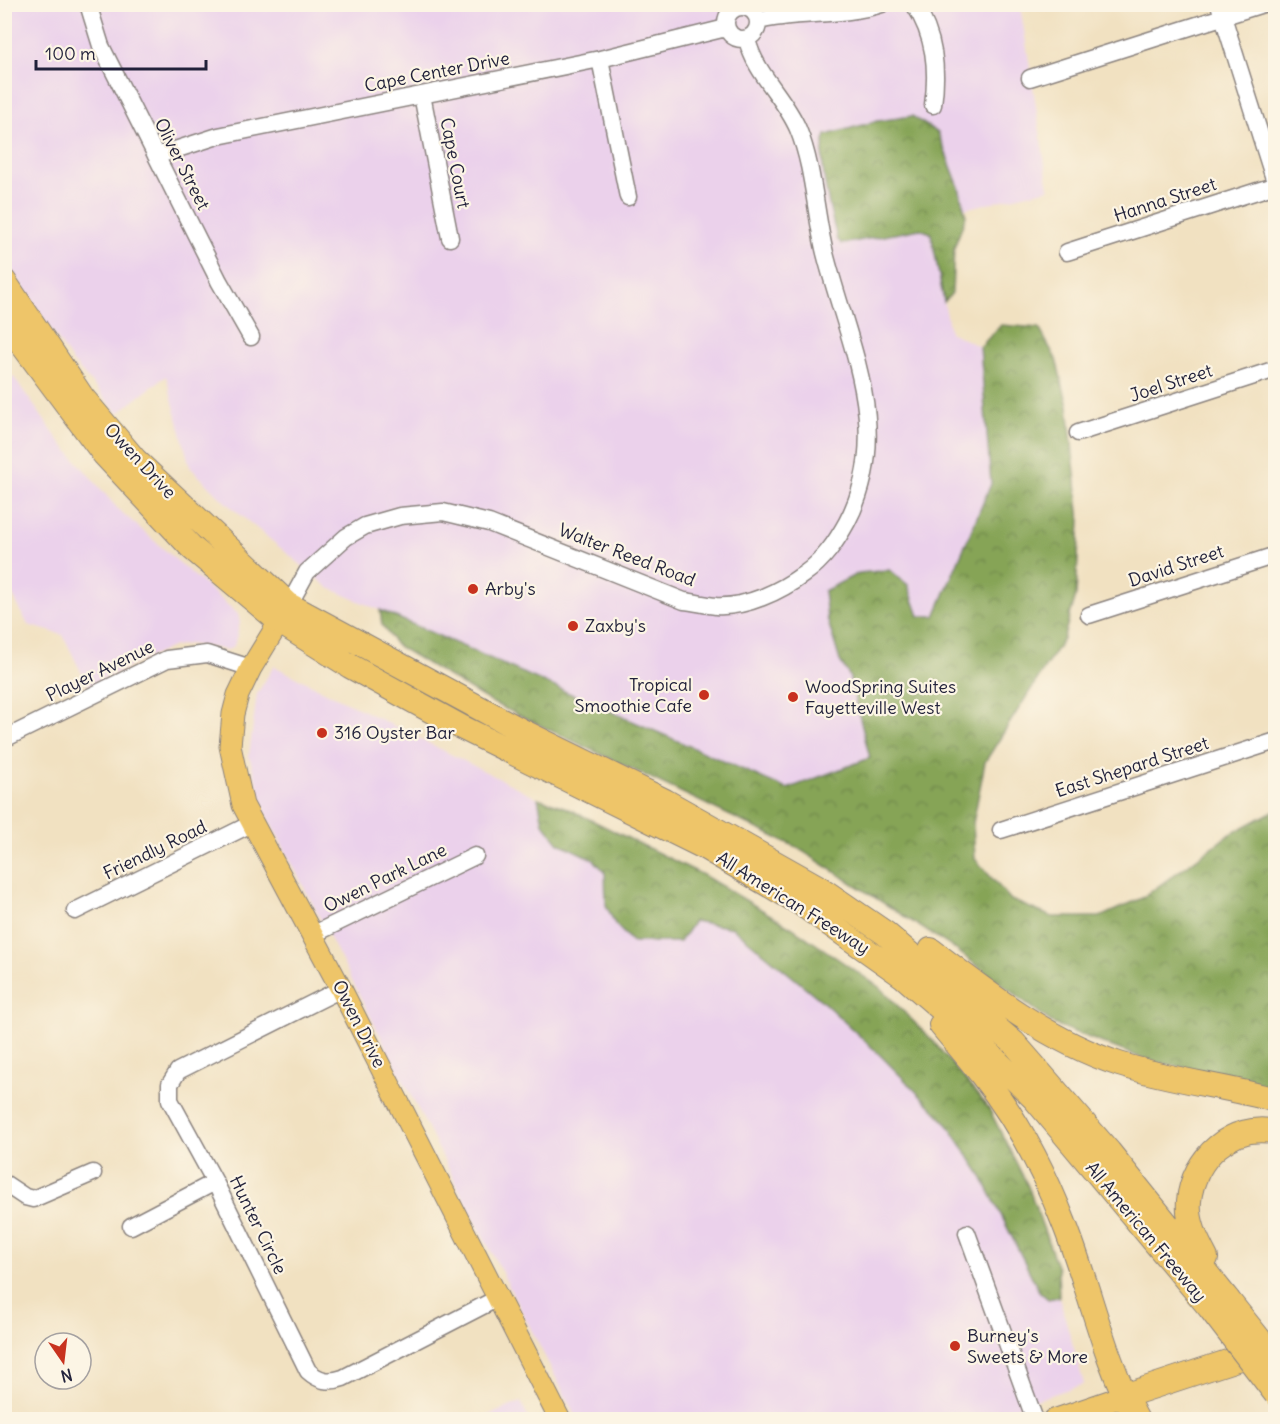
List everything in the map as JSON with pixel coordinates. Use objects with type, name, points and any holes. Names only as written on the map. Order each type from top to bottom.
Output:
[{"type":"highway","name":"Owen Drive","points":[[4,281],[82,397],[135,460],[284,614]]},
{"type":"highway","name":"Owen Drive","points":[[4,320],[104,454],[192,548],[284,614]]},
{"type":"highway","name":"All American Freeway","points":[[284,614],[665,801],[818,887],[885,933],[1014,1043],[1109,1152],[1219,1304],[1275,1394]]},
{"type":"highway","name":"All American Freeway","points":[[284,614],[350,666],[445,718],[627,807],[744,870],[839,928],[903,976],[961,1026],[1035,1099],[1219,1304],[1275,1360]]},
{"type":"highway","points":[[665,801],[755,837],[833,881],[991,994],[1063,1040],[1117,1063],[1140,1070],[1275,1100]]},
{"type":"highway","points":[[903,976],[983,1076],[1028,1147],[1067,1230],[1113,1369],[1137,1419]]},
{"type":"highway","points":[[1219,1304],[1192,1226],[1189,1202],[1191,1189],[1206,1157],[1219,1144],[1240,1133],[1255,1129],[1275,1132]]},
{"type":"highway","points":[[1124,1396],[1275,1346]]},
{"type":"main road","name":"Owen Drive","points":[[284,614],[251,668],[238,695],[230,746],[237,786],[253,823],[341,989],[560,1419]]},
{"type":"main road","points":[[1054,1419],[1124,1396]]},
{"type":"street","name":"Oliver Street","points":[[88,4],[101,46],[219,281],[251,337]]},
{"type":"street","points":[[758,21],[778,16],[859,10],[882,4]]},
{"type":"street","points":[[914,4],[933,49],[936,85],[933,105]]},
{"type":"street","points":[[1030,78],[1221,11],[1263,4]]},
{"type":"street","points":[[739,6],[750,9],[758,21],[755,33],[747,39],[737,39],[726,28],[730,13],[739,6]]},
{"type":"street","points":[[1221,11],[1275,185]]},
{"type":"street","name":"Cape Center Drive","points":[[156,156],[218,136],[600,58],[726,28]]},
{"type":"street","name":"Walter Reed Road","points":[[284,614],[307,572],[346,537],[380,521],[421,513],[443,512],[480,520],[684,601],[717,606],[738,604],[777,591],[804,574],[827,553],[840,537],[865,482],[868,454],[867,409],[819,229],[804,147],[789,111],[758,71],[747,39]]},
{"type":"street","points":[[600,58],[628,197]]},
{"type":"street","name":"Cape Court","points":[[422,95],[450,238]]},
{"type":"street","name":"Hanna Street","points":[[1067,252],[1275,185]]},
{"type":"street","name":"Joel Street","points":[[1078,433],[1275,369]]},
{"type":"street","name":"David Street","points":[[1089,615],[1275,555]]},
{"type":"street","name":"Player Avenue","points":[[4,740],[167,659],[207,654],[251,668]]},
{"type":"street","name":"East Shepard Street","points":[[1001,830],[1275,741]]},
{"type":"street","name":"Friendly Road","points":[[75,911],[253,823]]},
{"type":"street","name":"Owen Park Lane","points":[[312,935],[475,856]]},
{"type":"street","name":"Hunter Circle","points":[[341,989],[178,1071],[173,1077],[169,1092],[170,1100],[215,1182],[308,1371],[321,1380],[343,1378],[498,1298]]},
{"type":"street","points":[[4,1183],[33,1199],[93,1173]]},
{"type":"street","points":[[131,1226],[215,1182]]},
{"type":"street","points":[[966,1233],[1035,1419]]},
{"type":"shaded area","points":[[4,5],[1020,5],[1049,189],[964,209],[959,187],[912,116],[877,121],[826,135],[822,146],[837,239],[842,244],[930,227],[950,332],[980,347],[991,484],[935,616],[849,675],[870,758],[787,789],[329,588],[225,502],[190,467],[166,376],[118,413],[72,361],[5,260]]},
{"type":"shaded area","points":[[13,376],[57,438],[118,509],[238,614],[240,623],[234,646],[227,650],[189,644],[174,646],[88,686],[63,635],[28,625],[5,580],[4,380]]},
{"type":"shaded area","points":[[274,666],[538,798],[733,928],[822,1001],[880,1055],[946,1123],[980,1173],[1039,1291],[1048,1299],[1059,1297],[1084,1384],[979,1419],[577,1419],[265,811],[249,756],[257,694]]},
{"type":"shaded area","points":[[521,1402],[529,1419],[480,1419]]},
{"type":"green space","points":[[912,116],[938,133],[959,187],[966,216],[954,248],[952,293],[944,302],[931,233],[920,229],[842,244],[837,239],[826,187],[823,146],[826,135],[877,121]]},
{"type":"green space","points":[[1001,325],[1039,328],[1056,359],[1068,406],[1080,521],[1076,595],[1063,639],[985,762],[973,823],[975,859],[1011,900],[1052,917],[1100,917],[1142,898],[1229,835],[1275,810],[1275,1092],[1232,1076],[1149,1061],[1054,1024],[955,949],[798,848],[491,702],[396,645],[382,625],[380,610],[787,789],[870,758],[849,675],[840,661],[827,618],[824,591],[859,573],[890,570],[908,585],[919,616],[935,616],[991,484],[980,347]]},
{"type":"green space","points":[[538,798],[567,808],[703,875],[791,927],[879,987],[933,1041],[989,1109],[1028,1186],[1058,1269],[1059,1297],[1048,1299],[1039,1291],[980,1173],[946,1122],[880,1055],[822,1001],[733,928],[694,921],[680,942],[632,942],[615,924],[606,905],[605,872],[594,860],[559,843],[543,823]]},
{"type":"place","name":"Arby's","points":[[473,589]]},
{"type":"place","name":"Zaxby's","points":[[573,626]]},
{"type":"place","name":"Tropical Smoothie Cafe","points":[[704,695]]},
{"type":"place","name":"WoodSpring Suites Fayetteville West","points":[[793,697]]},
{"type":"place","name":"316 Oyster Bar","points":[[322,733]]},
{"type":"place","name":"Burney's Sweets & More","points":[[955,1346]]}]
